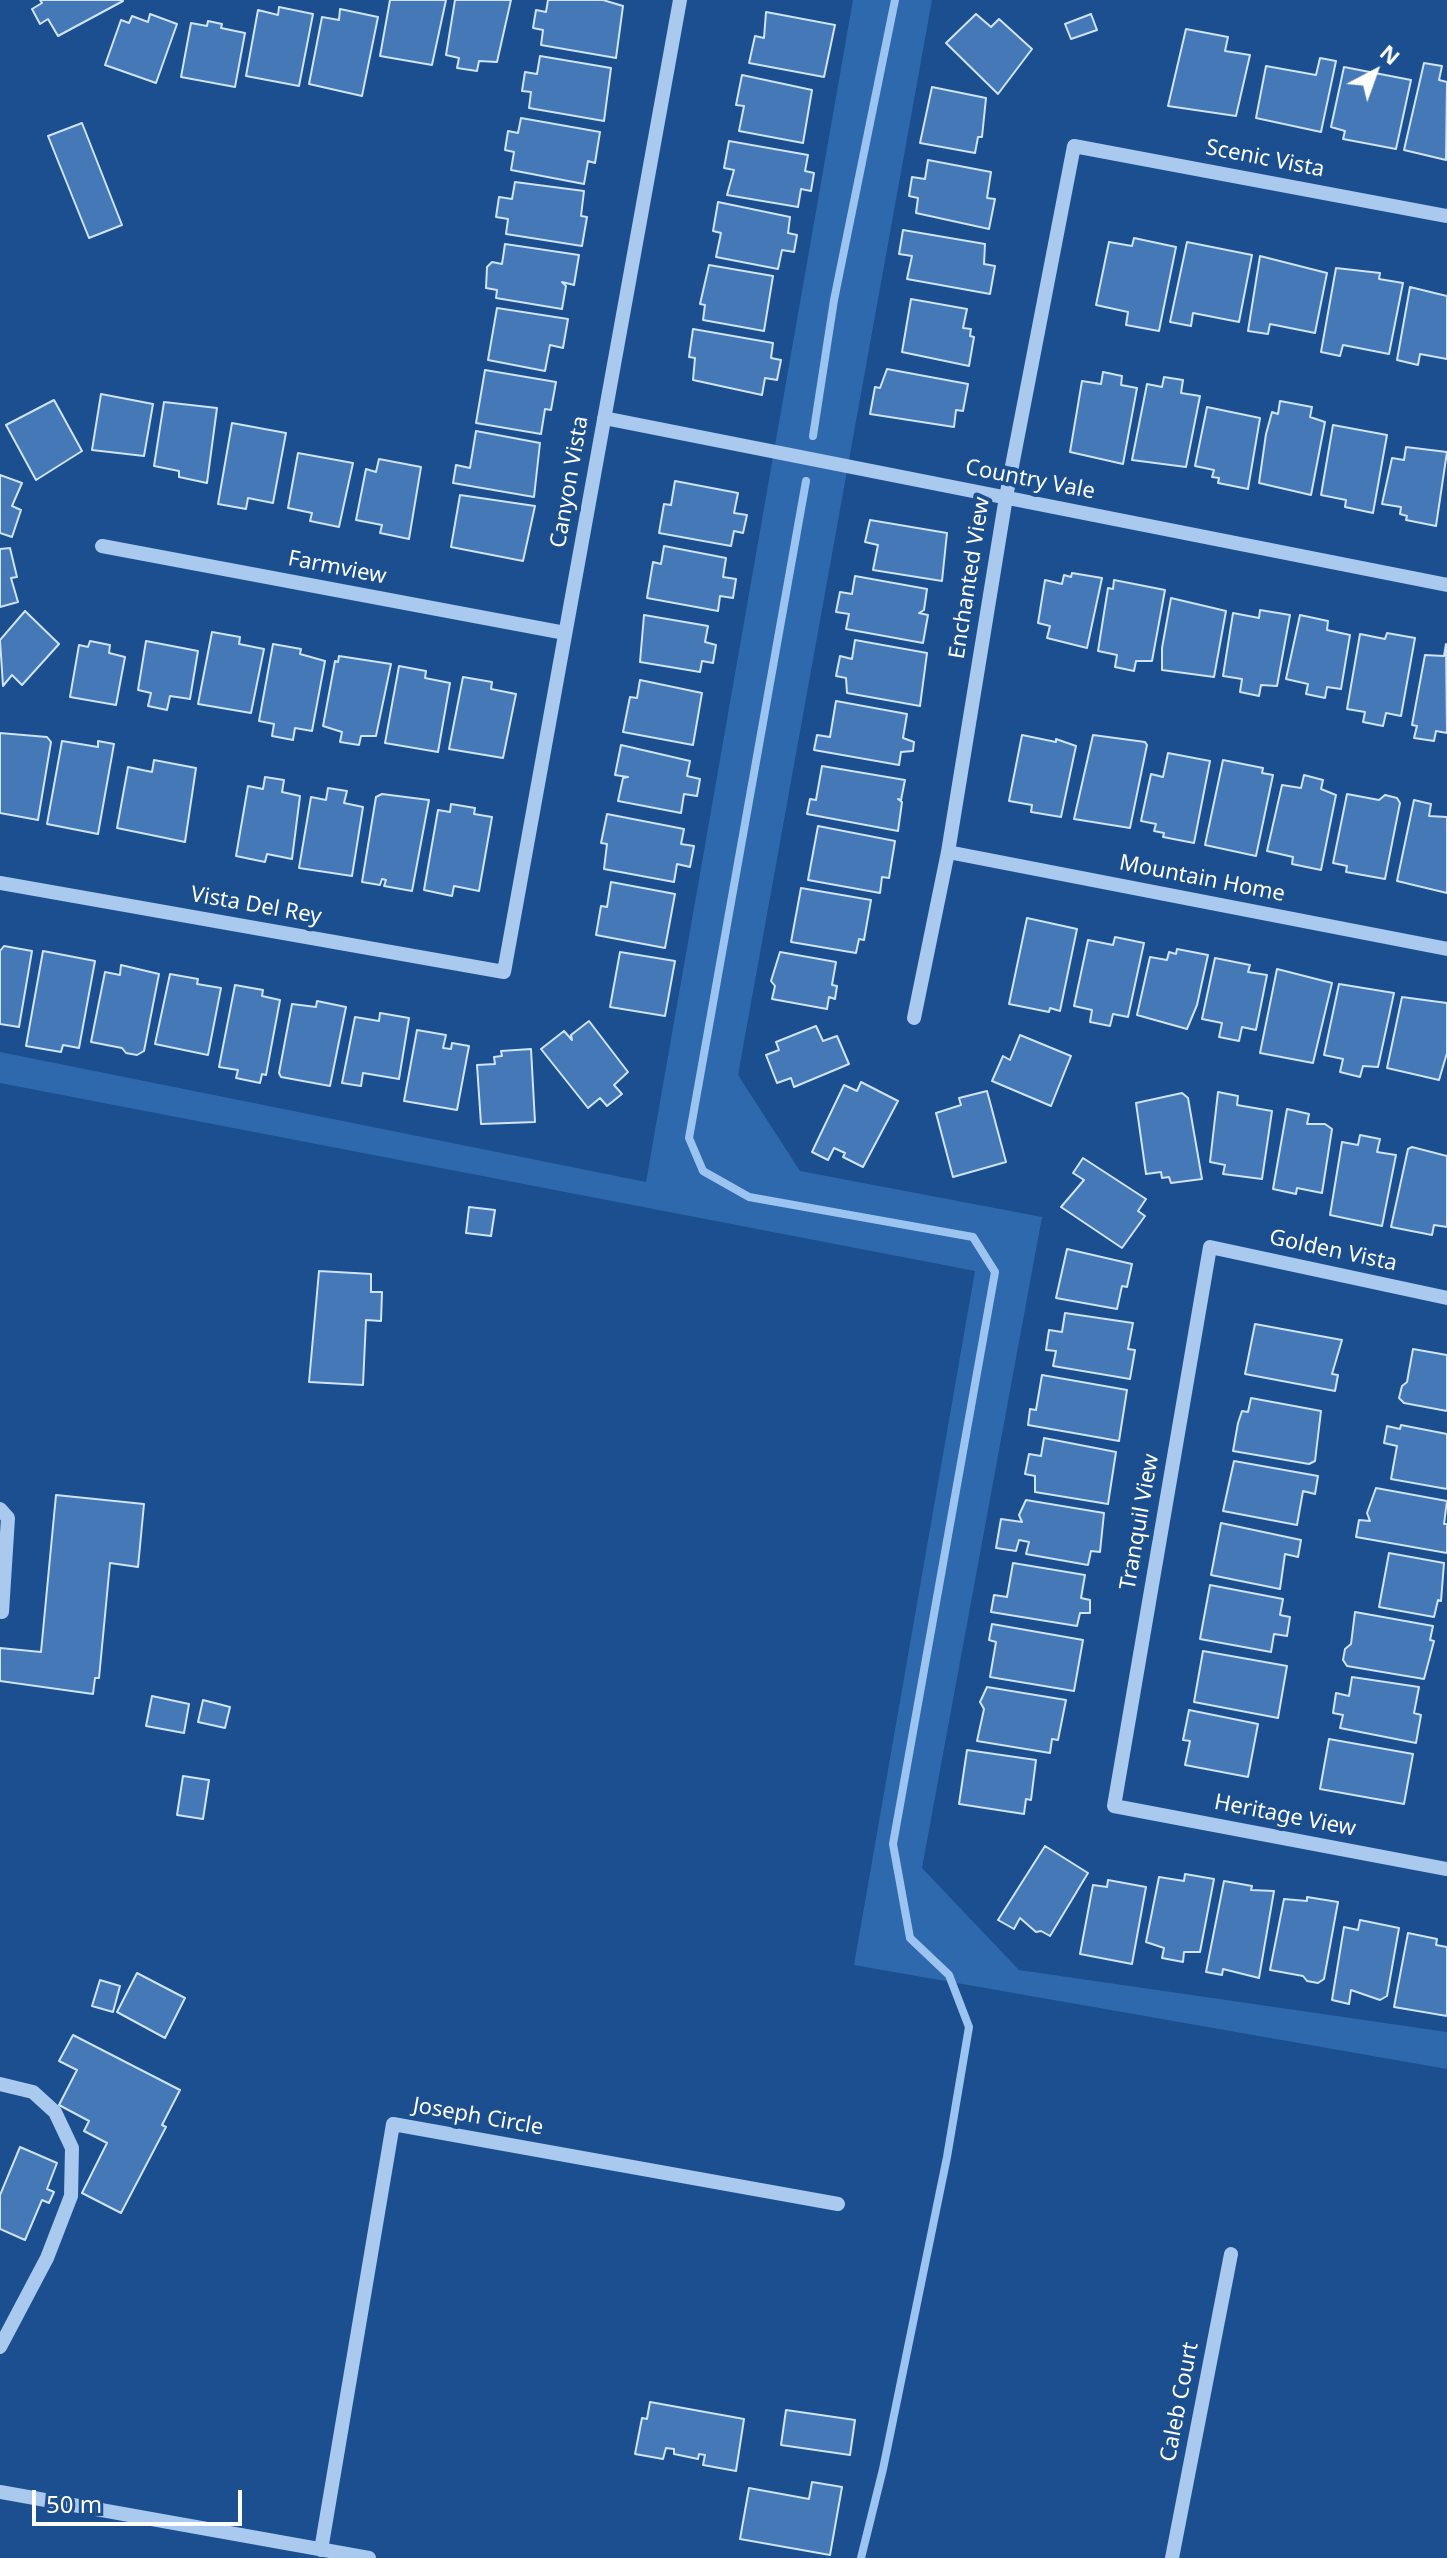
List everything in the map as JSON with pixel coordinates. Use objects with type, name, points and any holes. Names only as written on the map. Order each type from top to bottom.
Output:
[{"type":"street","name":"Canyon Vista","points":[[504,972],[680,0]]},
{"type":"street","name":"Scenic Vista","points":[[1074,146],[1447,216]]},
{"type":"street","name":"Enchanted View","points":[[914,1018],[948,852],[1006,497],[1074,146]]},
{"type":"street","name":"Country Vale","points":[[604,418],[1447,585]]},
{"type":"street","name":"Farmview","points":[[102,546],[565,633]]},
{"type":"street","name":"Mountain Home","points":[[948,852],[1447,949]]},
{"type":"street","name":"Vista Del Rey","points":[[0,883],[504,972]]},
{"type":"street","name":"Golden Vista","points":[[1210,1247],[1447,1298]]},
{"type":"street","name":"Tranquil View","points":[[1114,1806],[1210,1247]]},
{"type":"street","points":[[0,1509],[8,1518],[2,1612]]},
{"type":"street","name":"Heritage View","points":[[1114,1806],[1447,1869]]},
{"type":"street","points":[[0,2084],[33,2092],[55,2112],[72,2148],[71,2196],[47,2258],[0,2347]]},
{"type":"street","name":"Joseph Circle","points":[[321,2550],[393,2124],[838,2204]]},
{"type":"street","name":"Caleb Court","points":[[1172,2558],[1231,2254]]},
{"type":"street","points":[[0,2492],[369,2558]]},
{"type":"shaded area","points":[[853,0],[932,0],[738,1075],[800,1171],[1042,1217],[922,1868],[1019,1970],[1447,2032],[1447,2069],[854,1965],[975,1271],[0,1083],[0,1052],[646,1182]]},
{"type":"building","points":[[40,0],[123,1],[58,36],[48,19],[40,24],[32,9],[42,3]]},
{"type":"building","points":[[390,0],[446,0],[432,65],[380,56]]},
{"type":"building","points":[[455,0],[511,0],[497,62],[479,61],[477,71],[457,68],[459,58],[446,55]]},
{"type":"building","points":[[548,0],[603,0],[623,6],[616,58],[541,45],[543,30],[533,28],[536,10],[546,12]]},
{"type":"building","points":[[279,7],[313,14],[299,86],[246,76],[258,10],[278,15]]},
{"type":"building","points":[[340,9],[378,17],[362,96],[309,84],[322,17],[339,20]]},
{"type":"building","points":[[766,12],[835,25],[824,77],[749,63],[755,36],[764,38]]},
{"type":"building","points":[[150,14],[177,24],[156,83],[105,65],[121,20],[129,23],[132,16],[148,22]]},
{"type":"building","points":[[976,14],[991,27],[999,19],[1032,49],[998,94],[946,43]]},
{"type":"building","points":[[1091,14],[1097,30],[1071,39],[1065,24]]},
{"type":"building","points":[[208,21],[222,24],[221,28],[245,33],[235,87],[181,77],[191,23],[207,26]]},
{"type":"building","points":[[1186,29],[1228,37],[1225,51],[1250,55],[1236,116],[1168,106]]},
{"type":"building","points":[[540,56],[611,68],[604,121],[529,108],[531,92],[522,91],[525,72],[537,74]]},
{"type":"building","points":[[1320,58],[1336,61],[1321,132],[1256,118],[1266,66],[1316,75]]},
{"type":"building","points":[[1424,63],[1442,66],[1439,80],[1447,82],[1446,160],[1404,150]]},
{"type":"building","points":[[1344,67],[1411,80],[1396,149],[1343,139],[1345,131],[1331,127]]},
{"type":"building","points":[[742,75],[812,90],[803,143],[739,131],[744,106],[736,105]]},
{"type":"building","points":[[932,87],[986,98],[982,137],[978,137],[975,153],[920,143]]},
{"type":"building","points":[[521,118],[600,132],[595,163],[588,161],[584,184],[511,170],[514,152],[505,150],[508,131],[518,133]]},
{"type":"building","points":[[82,123],[122,225],[89,238],[48,136]]},
{"type":"building","points":[[729,141],[808,155],[805,171],[814,173],[811,191],[801,189],[798,207],[727,195],[734,170],[724,168]]},
{"type":"building","points":[[928,160],[991,172],[987,198],[995,199],[989,229],[916,213],[918,198],[909,196],[912,177],[925,179]]},
{"type":"building","points":[[515,182],[584,191],[581,216],[587,217],[582,246],[506,234],[508,219],[496,217],[499,197],[512,199]]},
{"type":"building","points":[[718,202],[790,217],[788,233],[797,235],[794,252],[782,250],[778,269],[716,257],[721,233],[713,231]]},
{"type":"building","points":[[903,230],[985,244],[984,264],[995,266],[990,294],[907,279],[912,256],[899,254]]},
{"type":"building","points":[[1134,238],[1176,247],[1159,331],[1126,325],[1128,312],[1096,305],[1109,242],[1132,246]]},
{"type":"building","points":[[1187,242],[1252,255],[1239,322],[1193,313],[1191,326],[1170,322]]},
{"type":"building","points":[[505,244],[579,255],[574,285],[562,282],[566,286],[562,309],[496,298],[497,290],[486,288],[487,267],[492,262],[502,264]]},
{"type":"building","points":[[1260,256],[1327,273],[1315,333],[1270,324],[1268,334],[1248,331]]},
{"type":"building","points":[[709,265],[773,276],[764,331],[703,320],[705,305],[700,304]]},
{"type":"building","points":[[1336,268],[1380,273],[1379,279],[1403,283],[1389,354],[1343,345],[1340,356],[1321,352]]},
{"type":"building","points":[[1410,287],[1447,296],[1447,359],[1420,354],[1418,365],[1397,360]]},
{"type":"building","points":[[911,299],[967,309],[963,328],[971,329],[970,336],[974,337],[969,366],[902,352]]},
{"type":"building","points":[[497,308],[568,319],[563,348],[550,345],[545,371],[488,360]]},
{"type":"building","points":[[693,329],[773,343],[771,358],[781,360],[777,380],[765,378],[762,395],[693,380],[695,358],[689,357]]},
{"type":"building","points":[[887,369],[968,384],[963,411],[956,410],[954,427],[870,414],[875,387],[880,388]]},
{"type":"building","points":[[485,370],[556,382],[551,410],[545,409],[541,434],[476,423]]},
{"type":"building","points":[[1103,372],[1122,376],[1121,385],[1137,388],[1123,464],[1070,452],[1082,381],[1101,384]]},
{"type":"building","points":[[1164,377],[1183,380],[1181,393],[1200,396],[1186,467],[1132,460],[1147,384],[1162,387]]},
{"type":"building","points":[[101,394],[153,404],[144,456],[92,450]]},
{"type":"building","points":[[54,400],[82,451],[36,480],[6,425]]},
{"type":"building","points":[[1280,401],[1312,407],[1310,417],[1325,422],[1311,495],[1259,483],[1266,434],[1272,412],[1278,414]]},
{"type":"building","points":[[164,402],[217,408],[207,483],[179,477],[179,471],[154,466]]},
{"type":"building","points":[[1207,407],[1260,418],[1248,489],[1218,483],[1219,478],[1212,477],[1214,470],[1195,466]]},
{"type":"building","points":[[232,423],[286,433],[273,503],[248,498],[246,509],[218,504]]},
{"type":"building","points":[[1333,425],[1387,435],[1373,513],[1345,507],[1346,500],[1321,495]]},
{"type":"building","points":[[476,431],[540,443],[534,497],[453,483],[456,465],[470,468]]},
{"type":"building","points":[[1406,447],[1447,452],[1436,526],[1406,520],[1407,516],[1400,514],[1401,507],[1382,504],[1392,458],[1404,460]]},
{"type":"building","points":[[298,453],[353,463],[339,527],[310,521],[312,513],[288,508]]},
{"type":"building","points":[[379,459],[421,467],[409,539],[380,533],[382,525],[356,520],[366,469],[376,472]]},
{"type":"building","points":[[0,475],[22,483],[12,506],[21,510],[12,537],[0,533]]},
{"type":"building","points":[[675,481],[738,493],[734,513],[747,515],[743,533],[734,531],[731,546],[659,533],[664,504],[671,505]]},
{"type":"building","points":[[460,495],[535,506],[523,561],[451,547]]},
{"type":"building","points":[[870,520],[947,533],[942,581],[873,570],[878,545],[865,542]]},
{"type":"building","points":[[664,546],[726,558],[723,577],[736,579],[733,598],[720,596],[718,611],[647,598],[653,562],[661,564]]},
{"type":"building","points":[[10,548],[17,577],[11,578],[18,602],[0,607],[0,549]]},
{"type":"building","points":[[1072,573],[1102,578],[1087,648],[1047,638],[1050,626],[1038,623],[1045,580],[1062,584],[1064,575],[1071,577]]},
{"type":"building","points":[[855,576],[927,589],[924,610],[919,613],[928,615],[923,643],[846,629],[849,614],[836,612],[840,592],[852,594]]},
{"type":"building","points":[[1114,580],[1165,590],[1152,661],[1136,661],[1134,671],[1115,667],[1117,655],[1098,651],[1108,588],[1113,589]]},
{"type":"building","points":[[1171,598],[1226,611],[1214,677],[1162,670],[1162,648]]},
{"type":"building","points":[[1260,610],[1290,615],[1277,686],[1261,685],[1259,696],[1240,692],[1242,679],[1223,676],[1233,613],[1259,618]]},
{"type":"building","points":[[25,611],[59,644],[22,685],[12,675],[3,686],[0,640]]},
{"type":"building","points":[[644,615],[708,626],[705,642],[716,645],[713,663],[702,661],[700,672],[640,662]]},
{"type":"building","points":[[1300,615],[1328,621],[1327,630],[1350,635],[1341,689],[1327,687],[1325,698],[1306,694],[1308,684],[1286,679]]},
{"type":"building","points":[[212,632],[240,637],[239,644],[264,649],[251,713],[198,704]]},
{"type":"building","points":[[1387,633],[1415,638],[1401,716],[1386,713],[1383,726],[1363,722],[1365,712],[1347,709],[1360,634],[1385,639]]},
{"type":"building","points":[[855,640],[927,653],[920,706],[847,693],[846,678],[836,676],[840,656],[852,659]]},
{"type":"building","points":[[90,641],[110,645],[109,653],[125,657],[116,705],[70,697],[79,645],[88,647]]},
{"type":"building","points":[[146,641],[198,651],[190,699],[170,696],[167,710],[148,706],[151,693],[138,690]]},
{"type":"building","points":[[273,644],[301,649],[300,654],[325,661],[312,731],[295,728],[293,740],[272,736],[274,724],[259,721]]},
{"type":"building","points":[[1446,644],[1447,733],[1436,731],[1434,741],[1414,738],[1417,726],[1412,725],[1425,655],[1444,656]]},
{"type":"building","points":[[339,656],[391,664],[376,736],[361,736],[359,745],[340,742],[342,732],[323,726],[335,661],[338,662]]},
{"type":"building","points":[[399,666],[426,671],[425,678],[450,683],[438,752],[385,743]]},
{"type":"building","points":[[463,677],[492,682],[491,689],[516,694],[503,758],[449,749]]},
{"type":"building","points":[[640,680],[702,693],[693,745],[623,732],[630,697],[637,698]]},
{"type":"building","points":[[836,701],[907,714],[903,738],[914,742],[913,751],[901,752],[899,765],[814,750],[817,735],[830,737]]},
{"type":"building","points":[[0,733],[47,737],[51,742],[38,820],[0,813]]},
{"type":"building","points":[[1022,735],[1056,742],[1056,739],[1076,746],[1061,817],[1031,812],[1032,805],[1009,801]]},
{"type":"building","points":[[1093,735],[1145,742],[1147,745],[1130,828],[1074,819]]},
{"type":"building","points":[[62,741],[98,747],[98,741],[114,744],[98,834],[47,824]]},
{"type":"building","points":[[621,745],[690,761],[687,776],[700,779],[697,796],[684,794],[681,813],[618,801],[623,778],[628,777],[615,775]]},
{"type":"building","points":[[1168,753],[1210,761],[1194,843],[1163,837],[1164,833],[1154,831],[1156,824],[1141,821],[1151,774],[1163,777]]},
{"type":"building","points":[[154,760],[196,768],[185,842],[117,828],[128,767],[152,772]]},
{"type":"building","points":[[1223,760],[1263,768],[1262,773],[1273,775],[1256,856],[1205,845]]},
{"type":"building","points":[[822,766],[905,780],[901,800],[898,799],[902,802],[898,831],[807,814],[810,799],[816,800]]},
{"type":"building","points":[[1304,775],[1323,780],[1321,789],[1336,795],[1321,870],[1292,864],[1293,857],[1267,851],[1282,785],[1301,788]]},
{"type":"building","points":[[265,777],[284,780],[282,792],[300,796],[292,859],[267,854],[265,862],[236,856],[248,786],[263,789]]},
{"type":"building","points":[[328,788],[347,791],[344,803],[363,807],[352,876],[299,868],[311,797],[326,800]]},
{"type":"building","points":[[382,794],[429,800],[412,891],[384,886],[386,880],[382,879],[380,885],[362,882],[376,797]]},
{"type":"building","points":[[1347,794],[1379,800],[1385,795],[1397,798],[1400,803],[1385,879],[1346,872],[1347,866],[1333,863]]},
{"type":"building","points":[[1414,800],[1431,804],[1429,816],[1447,817],[1447,893],[1397,881]]},
{"type":"building","points":[[451,804],[475,808],[474,814],[492,817],[479,891],[454,886],[452,896],[424,890],[438,810],[450,812]]},
{"type":"building","points":[[607,814],[684,829],[681,844],[694,846],[690,867],[677,864],[674,882],[604,869],[607,844],[601,843]]},
{"type":"building","points":[[818,826],[895,841],[889,878],[882,877],[880,893],[808,880]]},
{"type":"building","points":[[611,882],[675,894],[665,948],[596,935],[601,906],[607,907]]},
{"type":"building","points":[[801,888],[871,900],[864,940],[859,939],[856,953],[791,942]]},
{"type":"building","points":[[1027,918],[1077,929],[1060,1011],[1050,1008],[1049,1012],[1009,1004]]},
{"type":"building","points":[[1115,937],[1144,943],[1128,1017],[1113,1014],[1110,1026],[1090,1022],[1092,1010],[1074,1006],[1088,940],[1113,945]]},
{"type":"building","points":[[4,946],[32,951],[19,1027],[0,1024],[0,951]]},
{"type":"building","points":[[1177,949],[1208,955],[1197,1005],[1187,1029],[1137,1015],[1150,957],[1167,960],[1169,952],[1176,954]]},
{"type":"building","points":[[43,951],[95,961],[79,1048],[63,1045],[61,1052],[26,1046]]},
{"type":"building","points":[[620,952],[675,961],[665,1016],[610,1007]]},
{"type":"building","points":[[780,952],[836,962],[832,985],[837,986],[835,999],[829,997],[827,1009],[772,999],[775,986],[771,981]]},
{"type":"building","points":[[1215,958],[1250,965],[1248,972],[1267,975],[1256,1030],[1242,1027],[1239,1041],[1219,1037],[1222,1023],[1202,1019]]},
{"type":"building","points":[[121,965],[159,974],[144,1051],[137,1055],[126,1053],[122,1048],[91,1042],[105,972],[120,975]]},
{"type":"building","points":[[1277,969],[1332,983],[1313,1063],[1260,1053]]},
{"type":"building","points":[[170,974],[198,979],[197,984],[221,988],[208,1055],[155,1044]]},
{"type":"building","points":[[1339,984],[1394,993],[1378,1067],[1363,1066],[1360,1077],[1340,1072],[1343,1059],[1324,1055]]},
{"type":"building","points":[[235,985],[263,990],[262,996],[280,1000],[266,1075],[262,1074],[260,1083],[236,1078],[238,1070],[219,1067]]},
{"type":"building","points":[[1402,997],[1447,1003],[1447,1053],[1439,1080],[1387,1068]]},
{"type":"building","points":[[317,1001],[346,1007],[330,1086],[281,1077],[279,1073],[292,1004],[316,1007]]},
{"type":"building","points":[[380,1013],[409,1018],[399,1079],[363,1073],[361,1086],[342,1083],[355,1017],[379,1021]]},
{"type":"building","points":[[589,1021],[628,1072],[614,1085],[622,1094],[607,1106],[600,1098],[588,1108],[541,1049],[564,1031],[572,1040],[571,1035]]},
{"type":"building","points":[[816,1026],[823,1041],[837,1036],[849,1064],[794,1087],[791,1078],[777,1083],[766,1055],[779,1050],[776,1042]]},
{"type":"building","points":[[417,1030],[446,1035],[443,1048],[451,1049],[452,1043],[469,1046],[457,1110],[404,1101]]},
{"type":"building","points":[[1020,1035],[1071,1056],[1051,1106],[992,1081],[1003,1056],[1010,1060]]},
{"type":"building","points":[[531,1049],[535,1122],[481,1124],[477,1065],[495,1064],[494,1057],[502,1056],[501,1051]]},
{"type":"building","points":[[861,1082],[898,1101],[863,1167],[843,1157],[845,1153],[834,1148],[828,1160],[812,1152],[844,1085],[857,1091]]},
{"type":"building","points":[[987,1091],[1006,1162],[953,1177],[936,1113],[961,1105],[959,1098]]},
{"type":"building","points":[[1218,1092],[1238,1096],[1237,1105],[1272,1111],[1262,1179],[1223,1174],[1225,1165],[1210,1162]]},
{"type":"building","points":[[1182,1093],[1188,1098],[1202,1179],[1171,1183],[1169,1177],[1162,1178],[1161,1172],[1146,1174],[1136,1103]]},
{"type":"building","points":[[1287,1109],[1309,1114],[1307,1124],[1325,1124],[1332,1129],[1322,1193],[1297,1188],[1296,1194],[1273,1189]]},
{"type":"building","points":[[1360,1135],[1380,1139],[1377,1152],[1396,1155],[1382,1226],[1330,1215],[1342,1142],[1358,1145]]},
{"type":"building","points":[[1412,1147],[1447,1156],[1447,1227],[1434,1225],[1432,1235],[1391,1227],[1408,1149]]},
{"type":"building","points":[[1083,1158],[1146,1199],[1138,1211],[1145,1216],[1122,1248],[1061,1207],[1084,1180],[1073,1173]]},
{"type":"building","points":[[469,1207],[495,1210],[491,1236],[466,1233]]},
{"type":"building","points":[[1067,1249],[1132,1264],[1127,1287],[1122,1286],[1117,1309],[1056,1298]]},
{"type":"building","points":[[319,1271],[371,1274],[371,1292],[382,1292],[381,1321],[366,1320],[363,1385],[309,1382]]},
{"type":"building","points":[[1065,1313],[1133,1323],[1128,1349],[1135,1350],[1130,1379],[1053,1366],[1056,1351],[1046,1350],[1049,1330],[1062,1332]]},
{"type":"building","points":[[1255,1324],[1342,1340],[1332,1374],[1338,1375],[1335,1391],[1245,1374]]},
{"type":"building","points":[[1413,1349],[1447,1355],[1447,1411],[1404,1403],[1399,1398],[1402,1386],[1407,1382]]},
{"type":"building","points":[[1042,1375],[1127,1390],[1119,1441],[1028,1425],[1030,1409],[1036,1410]]},
{"type":"building","points":[[1251,1398],[1321,1411],[1315,1461],[1309,1464],[1233,1451],[1242,1411],[1248,1412]]},
{"type":"building","points":[[1401,1425],[1447,1434],[1447,1489],[1391,1479],[1397,1446],[1384,1443],[1387,1426],[1400,1429]]},
{"type":"building","points":[[1044,1438],[1116,1452],[1108,1504],[1035,1492],[1035,1476],[1025,1474],[1029,1454],[1041,1456]]},
{"type":"building","points":[[1234,1461],[1318,1476],[1315,1494],[1303,1491],[1297,1525],[1223,1511]]},
{"type":"building","points":[[1376,1488],[1447,1501],[1444,1524],[1447,1524],[1447,1553],[1356,1537],[1359,1520],[1370,1521],[1367,1513]]},
{"type":"building","points":[[56,1495],[144,1504],[138,1567],[110,1563],[99,1678],[95,1678],[93,1694],[0,1681],[0,1648],[41,1652]]},
{"type":"building","points":[[1026,1500],[1104,1513],[1100,1552],[1091,1551],[1088,1565],[1026,1554],[1029,1542],[1019,1540],[1016,1551],[996,1548],[1001,1519],[1022,1522],[1019,1515]]},
{"type":"building","points":[[1221,1523],[1301,1540],[1298,1557],[1285,1554],[1280,1589],[1211,1575]]},
{"type":"building","points":[[1389,1553],[1444,1563],[1441,1601],[1438,1600],[1434,1617],[1379,1607]]},
{"type":"building","points":[[1013,1563],[1085,1575],[1081,1598],[1090,1600],[1090,1613],[1080,1613],[1077,1626],[991,1612],[994,1595],[1007,1597]]},
{"type":"building","points":[[1210,1585],[1283,1599],[1280,1615],[1290,1617],[1287,1636],[1274,1634],[1271,1652],[1200,1639]]},
{"type":"building","points":[[1355,1612],[1433,1626],[1430,1640],[1434,1641],[1424,1679],[1347,1666],[1343,1660],[1345,1649],[1351,1644]]},
{"type":"building","points":[[992,1624],[1083,1640],[1074,1691],[990,1677],[996,1642],[989,1640]]},
{"type":"building","points":[[1203,1651],[1287,1666],[1278,1718],[1194,1702]]},
{"type":"building","points":[[1352,1677],[1419,1687],[1414,1713],[1421,1715],[1416,1743],[1340,1728],[1343,1715],[1333,1713],[1336,1693],[1349,1696]]},
{"type":"building","points":[[987,1687],[1066,1700],[1058,1740],[1052,1739],[1050,1753],[977,1741],[984,1709],[980,1702]]},
{"type":"building","points":[[152,1696],[189,1704],[184,1733],[146,1726]]},
{"type":"building","points":[[203,1700],[230,1707],[225,1728],[198,1722]]},
{"type":"building","points":[[1189,1710],[1258,1724],[1248,1777],[1185,1765],[1190,1741],[1183,1740]]},
{"type":"building","points":[[1329,1739],[1413,1754],[1404,1804],[1320,1789]]},
{"type":"building","points":[[967,1750],[1036,1760],[1031,1800],[1026,1799],[1024,1814],[959,1804]]},
{"type":"building","points":[[183,1776],[209,1780],[203,1819],[177,1815]]},
{"type":"building","points":[[1045,1846],[1088,1873],[1050,1936],[1036,1932],[1020,1918],[1014,1929],[998,1920]]},
{"type":"building","points":[[1185,1874],[1214,1879],[1200,1952],[1184,1952],[1183,1962],[1162,1958],[1164,1948],[1146,1942],[1159,1877],[1184,1881]]},
{"type":"building","points":[[1108,1880],[1146,1887],[1132,1964],[1080,1954],[1093,1885],[1107,1887]]},
{"type":"building","points":[[1224,1881],[1252,1886],[1251,1890],[1274,1891],[1259,1978],[1223,1969],[1222,1975],[1206,1972]]},
{"type":"building","points":[[1307,1897],[1338,1902],[1324,1979],[1318,1983],[1307,1981],[1303,1976],[1270,1970],[1284,1899],[1307,1901]]},
{"type":"building","points":[[1360,1920],[1399,1928],[1387,1996],[1380,2000],[1351,1990],[1349,2004],[1332,2000],[1344,1927],[1358,1930]]},
{"type":"building","points":[[1408,1933],[1437,1939],[1436,1945],[1447,1947],[1447,2016],[1394,2007]]},
{"type":"building","points":[[137,1973],[185,1998],[165,2038],[117,2012]]},
{"type":"building","points":[[100,1980],[120,1986],[113,2012],[92,2006]]},
{"type":"building","points":[[73,2035],[180,2090],[162,2125],[166,2127],[121,2213],[82,2193],[107,2143],[84,2131],[89,2121],[59,2105],[77,2070],[59,2061]]},
{"type":"building","points":[[20,2147],[57,2163],[47,2189],[54,2192],[49,2203],[42,2200],[25,2240],[0,2229],[0,2195]]},
{"type":"building","points":[[650,2402],[744,2419],[736,2471],[703,2465],[705,2455],[699,2454],[698,2459],[674,2454],[674,2449],[666,2448],[663,2459],[635,2454],[642,2418],[647,2419]]},
{"type":"building","points":[[786,2410],[855,2420],[850,2455],[781,2445]]},
{"type":"building","points":[[812,2482],[842,2487],[830,2555],[740,2539],[749,2488],[809,2499]]},
{"type":"waterway","points":[[813,436],[834,300],[895,0]]},
{"type":"waterway","points":[[806,481],[689,1138],[703,1171],[749,1197],[973,1237],[995,1272],[893,1844],[910,1938],[949,1975],[969,2027],[947,2157],[883,2469],[861,2558]]}]
